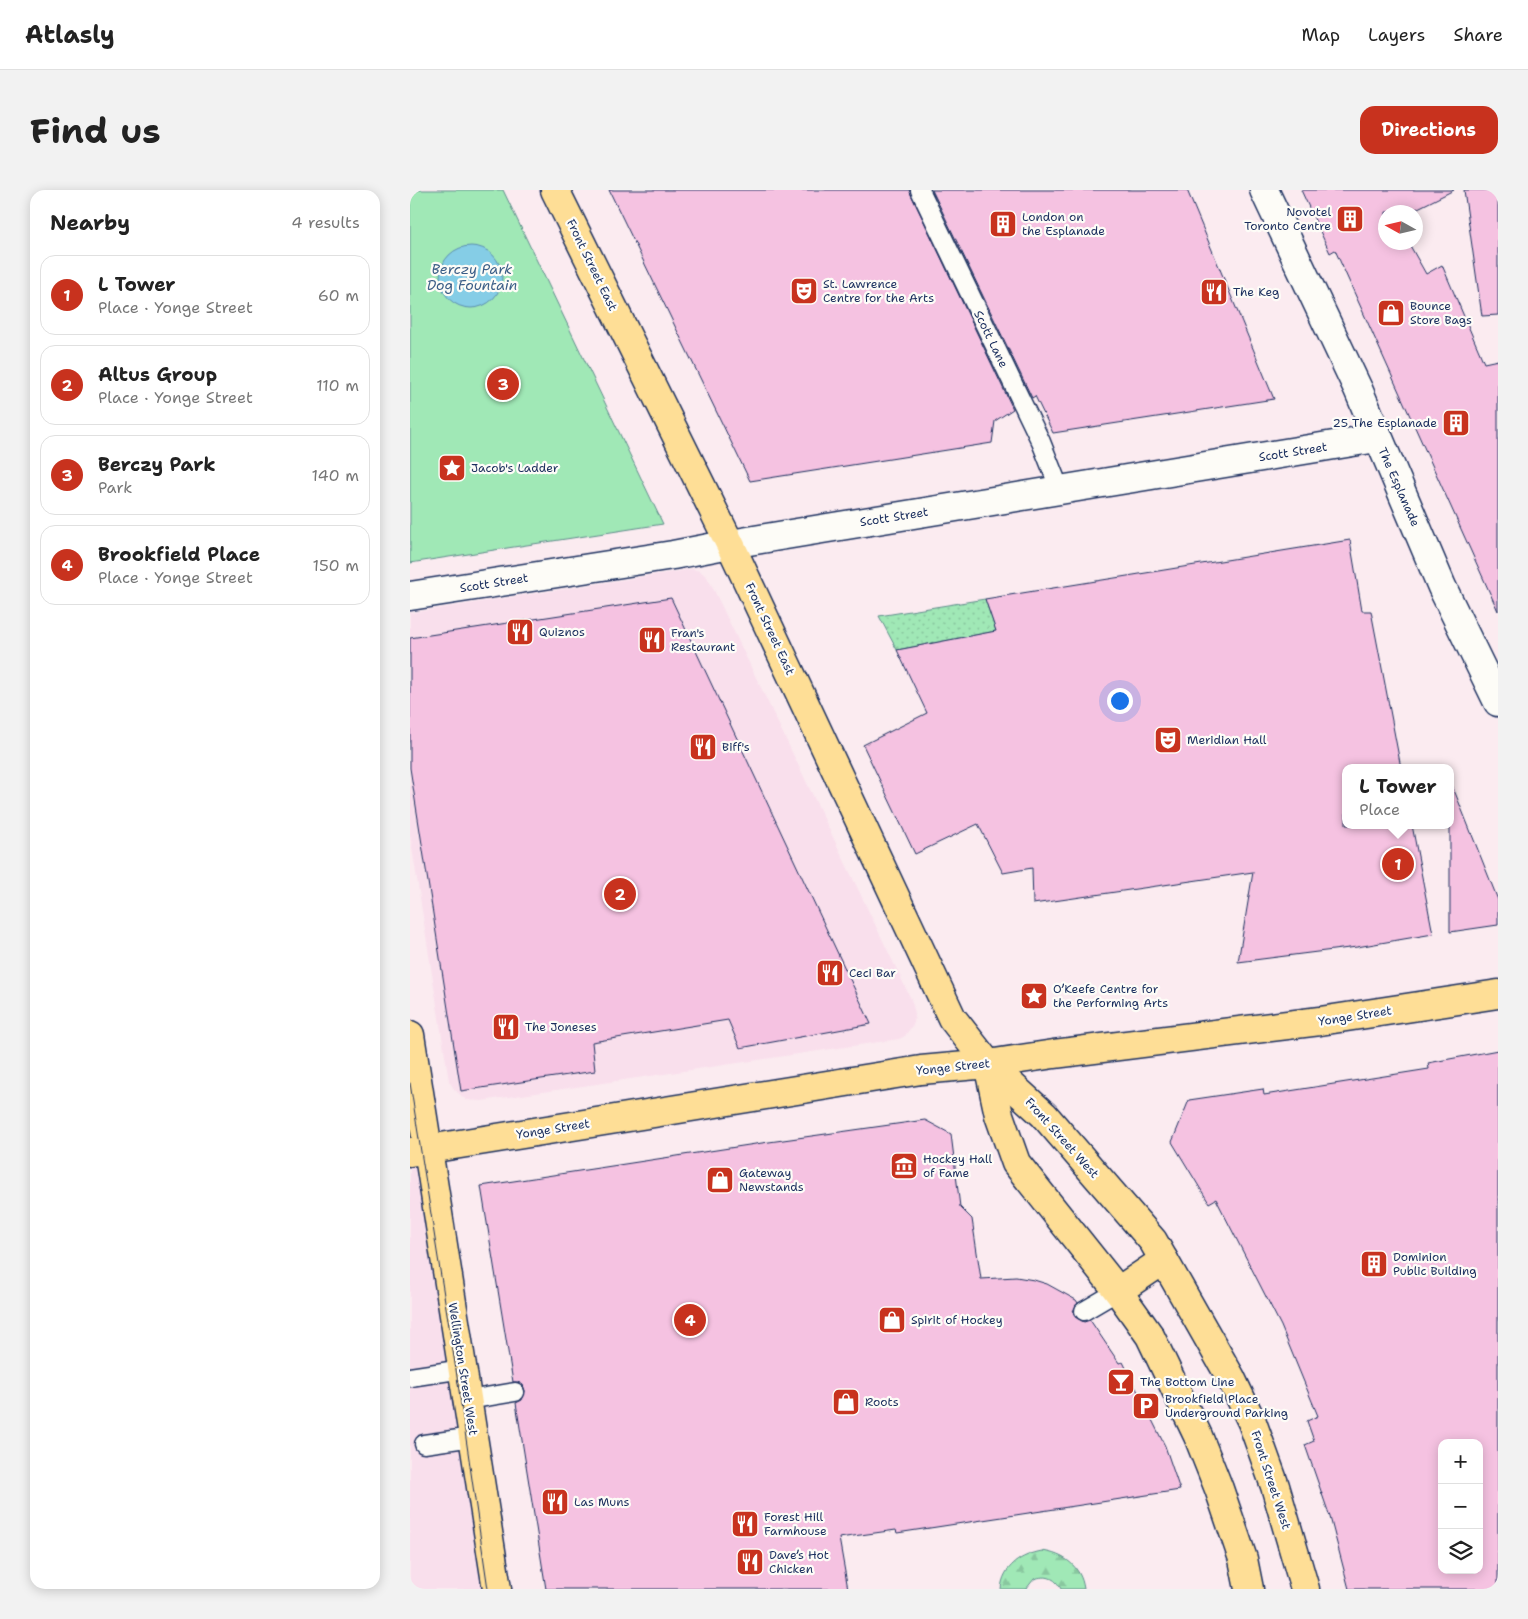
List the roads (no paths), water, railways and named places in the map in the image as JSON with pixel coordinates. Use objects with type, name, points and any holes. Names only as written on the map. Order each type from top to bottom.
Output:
[{"type":"main road","name":"Front Street East","points":[[555,190],[730,544],[952,1018],[988,1064]]},
{"type":"main road","name":"Yonge Street","points":[[419,1150],[921,1070],[988,1064],[1320,1021],[1498,994]]},
{"type":"main road","name":"Wellington Street West","points":[[410,1036],[419,1150],[463,1369],[497,1589]]},
{"type":"main road","name":"Front Street West","points":[[988,1064],[1044,1115],[1153,1242],[1164,1260],[1230,1378],[1252,1422],[1275,1486],[1305,1589]]},
{"type":"main road","points":[[988,1064],[999,1115],[1016,1163],[1118,1291],[1150,1336],[1198,1436],[1219,1489],[1240,1550],[1249,1589]]},
{"type":"main road","points":[[1118,1291],[1164,1260]]},
{"type":"street","name":"The Esplanade","points":[[1264,190],[1358,390],[1442,587],[1498,702]]},
{"type":"street","name":"Scott Street","points":[[410,596],[673,555],[730,544],[1377,438]]},
{"type":"lane","name":"Scott Lane","points":[[920,190],[1041,442],[1060,490]]},
{"type":"lane","points":[[1084,1311],[1118,1291]]},
{"type":"lane","points":[[410,1377],[463,1369]]},
{"type":"lane","points":[[468,1400],[515,1392]]},
{"type":"lane","points":[[424,1444],[473,1436]]},
{"type":"water","name":"Berczy Park Dog Fountain","points":[[471,246],[483,248],[493,255],[500,265],[502,277],[500,289],[493,299],[483,306],[471,308],[459,306],[449,299],[442,289],[440,277],[442,265],[449,255],[459,248]]},
{"type":"tram line","points":[[410,1083],[456,1370],[488,1589]]},
{"type":"place","name":"Novotel Toronto Centre","points":[[1350,219]]},
{"type":"place","name":"London on the Esplanade","points":[[1003,224]]},
{"type":"place","name":"St. Lawrence Centre for the Arts","points":[[804,291]]},
{"type":"place","name":"The Keg","points":[[1214,292]]},
{"type":"place","name":"Bounce Store Bags","points":[[1391,313]]},
{"type":"place","name":"Berczy Park","points":[[503,384]]},
{"type":"place","name":"25 The Esplanade","points":[[1456,423]]},
{"type":"place","name":"Jacob's Ladder","points":[[452,468]]},
{"type":"place","name":"Quiznos","points":[[520,632]]},
{"type":"place","name":"Fran's Restaurant","points":[[652,640]]},
{"type":"place","name":"Meridian Hall","points":[[1168,740]]},
{"type":"place","name":"Biff's","points":[[703,747]]},
{"type":"place","name":"L Tower","points":[[1398,864]]},
{"type":"place","name":"Altus Group","points":[[620,894]]},
{"type":"place","name":"Ceci Bar","points":[[830,973]]},
{"type":"place","name":"O’Keefe Centre for the Performing Arts","points":[[1034,996]]},
{"type":"place","name":"The Joneses","points":[[506,1027]]},
{"type":"place","name":"Hockey Hall of Fame","points":[[904,1166]]},
{"type":"place","name":"Gateway Newstands","points":[[720,1180]]},
{"type":"place","name":"Dominion Public Building","points":[[1374,1264]]},
{"type":"place","name":"Brookfield Place","points":[[690,1320]]},
{"type":"place","name":"Spirit of Hockey","points":[[892,1320]]},
{"type":"place","name":"The Bottom Line","points":[[1121,1382]]},
{"type":"place","name":"Roots","points":[[846,1402]]},
{"type":"place","name":"Brookfield Place Underground Parking","points":[[1146,1406]]},
{"type":"place","name":"Las Muns","points":[[555,1502]]},
{"type":"place","name":"Forest Hill Farmhouse","points":[[745,1524]]},
{"type":"place","name":"Dave’s Hot Chicken","points":[[750,1562]]}]
